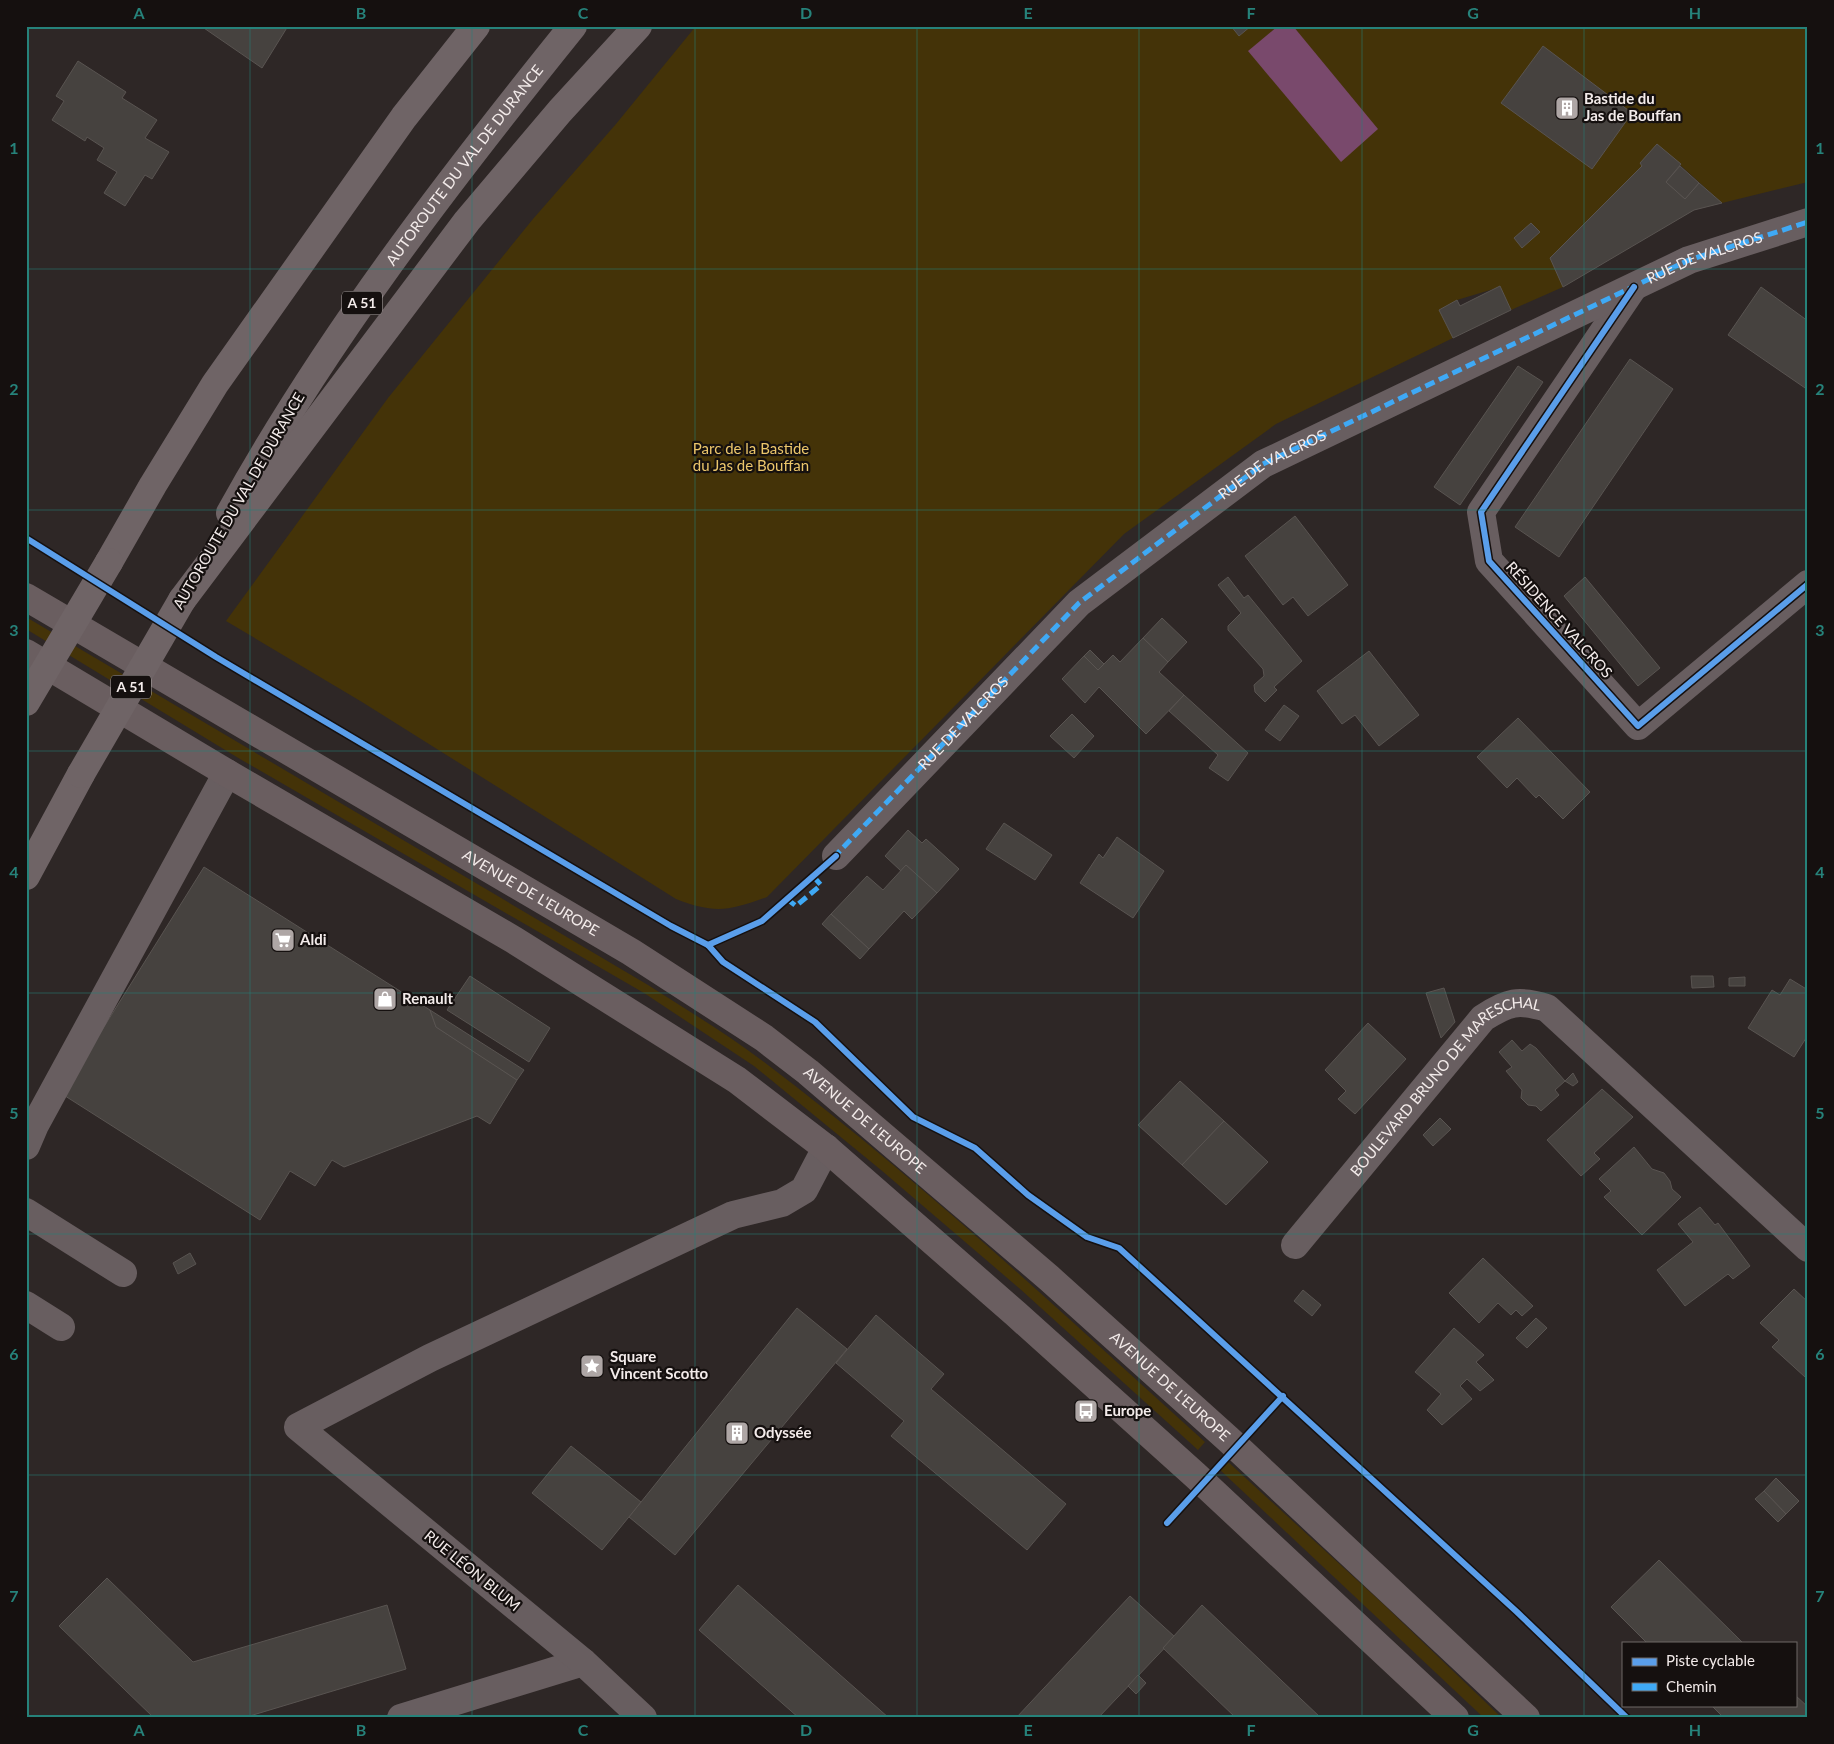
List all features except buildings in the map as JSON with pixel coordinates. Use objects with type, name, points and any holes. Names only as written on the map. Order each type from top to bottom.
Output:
[{"type":"highway","points":[[26,702],[153,484],[215,384],[404,117],[476,26]]},
{"type":"highway","name":"AUTOROUTE DU VAL DE DURANCE","points":[[26,876],[80,774],[182,600],[261,458],[331,346],[500,116],[573,26]]},
{"type":"highway","points":[[182,600],[467,221],[560,111],[638,26]]},
{"type":"main road","name":"AVENUE DE L'EUROPE","points":[[26,597],[631,952],[764,1038],[808,1072],[1049,1278],[1228,1439],[1526,1718]]},
{"type":"main road","points":[[26,653],[227,773],[514,940],[737,1080],[826,1148],[1103,1392],[1455,1718]]},
{"type":"street","name":"RUE DE VALCROS","points":[[836,856],[1079,603],[1262,464],[1689,260],[1808,222]]},
{"type":"street","name":"RÉSIDENCE VALCROS","points":[[1634,286],[1481,512],[1489,561],[1638,726],[1808,584]]},
{"type":"street","points":[[26,1146],[35,1125],[227,773]]},
{"type":"street","name":"BOULEVARD BRUNO DE MARESCHAL","points":[[1295,1245],[1483,1018],[1504,1005],[1526,1001],[1547,1008],[1808,1248]]},
{"type":"street","name":"RUE LÉON BLUM","points":[[643,1718],[583,1662],[298,1427],[430,1358],[733,1215],[782,1203],[804,1190],[826,1148]]},
{"type":"street","points":[[26,1212],[124,1273]]},
{"type":"street","points":[[26,1305],[62,1327]]},
{"type":"street","points":[[401,1718],[583,1662]]},
{"type":"green space","name":"Parc de la Bastide du Jas de Bouffan","points":[[696,26],[1808,26],[1808,182],[1722,203],[1657,144],[1642,166],[1551,258],[1563,287],[1511,310],[1500,287],[1457,300],[1440,310],[1453,338],[1276,424],[1124,534],[767,897],[731,908],[712,909],[676,899],[362,702],[226,621],[388,398],[533,219],[616,124]]},
{"type":"green space","points":[[26,617],[648,985],[736,1042],[822,1107],[934,1199],[1205,1442],[1198,1450],[1019,1288],[881,1170],[754,1066],[644,993],[240,759],[26,629]]},
{"type":"green space","points":[[1226,1460],[1381,1602],[1502,1718],[1484,1718],[1218,1468]]},
{"type":"shaded area","points":[[1278,26],[1293,26],[1378,129],[1341,162],[1248,51]]},
{"type":"marked path","points":[[833,858],[1079,603],[1263,464],[1689,260],[1808,222]]},
{"type":"marked path","points":[[787,899],[796,906],[821,885],[813,876]]},
{"type":"cycle path","points":[[1634,287],[1481,512],[1489,561],[1638,726],[1808,584]]},
{"type":"cycle path","points":[[26,538],[216,657],[671,926],[708,945],[723,962],[815,1022],[913,1117],[975,1148],[1028,1195],[1087,1237],[1119,1248],[1517,1612],[1627,1718]]},
{"type":"cycle path","points":[[708,945],[762,921],[836,856]]},
{"type":"cycle path","points":[[1167,1523],[1283,1396]]},
{"type":"place","name":"Bastide du Jas de Bouffan","points":[[1567,108]]},
{"type":"place","name":"Aldi","points":[[283,940]]},
{"type":"place","name":"Renault","points":[[385,999]]},
{"type":"place","name":"Square Vincent Scotto","points":[[592,1366]]},
{"type":"place","name":"Europe","points":[[1086,1411]]},
{"type":"place","name":"Odyssée","points":[[737,1433]]}]
